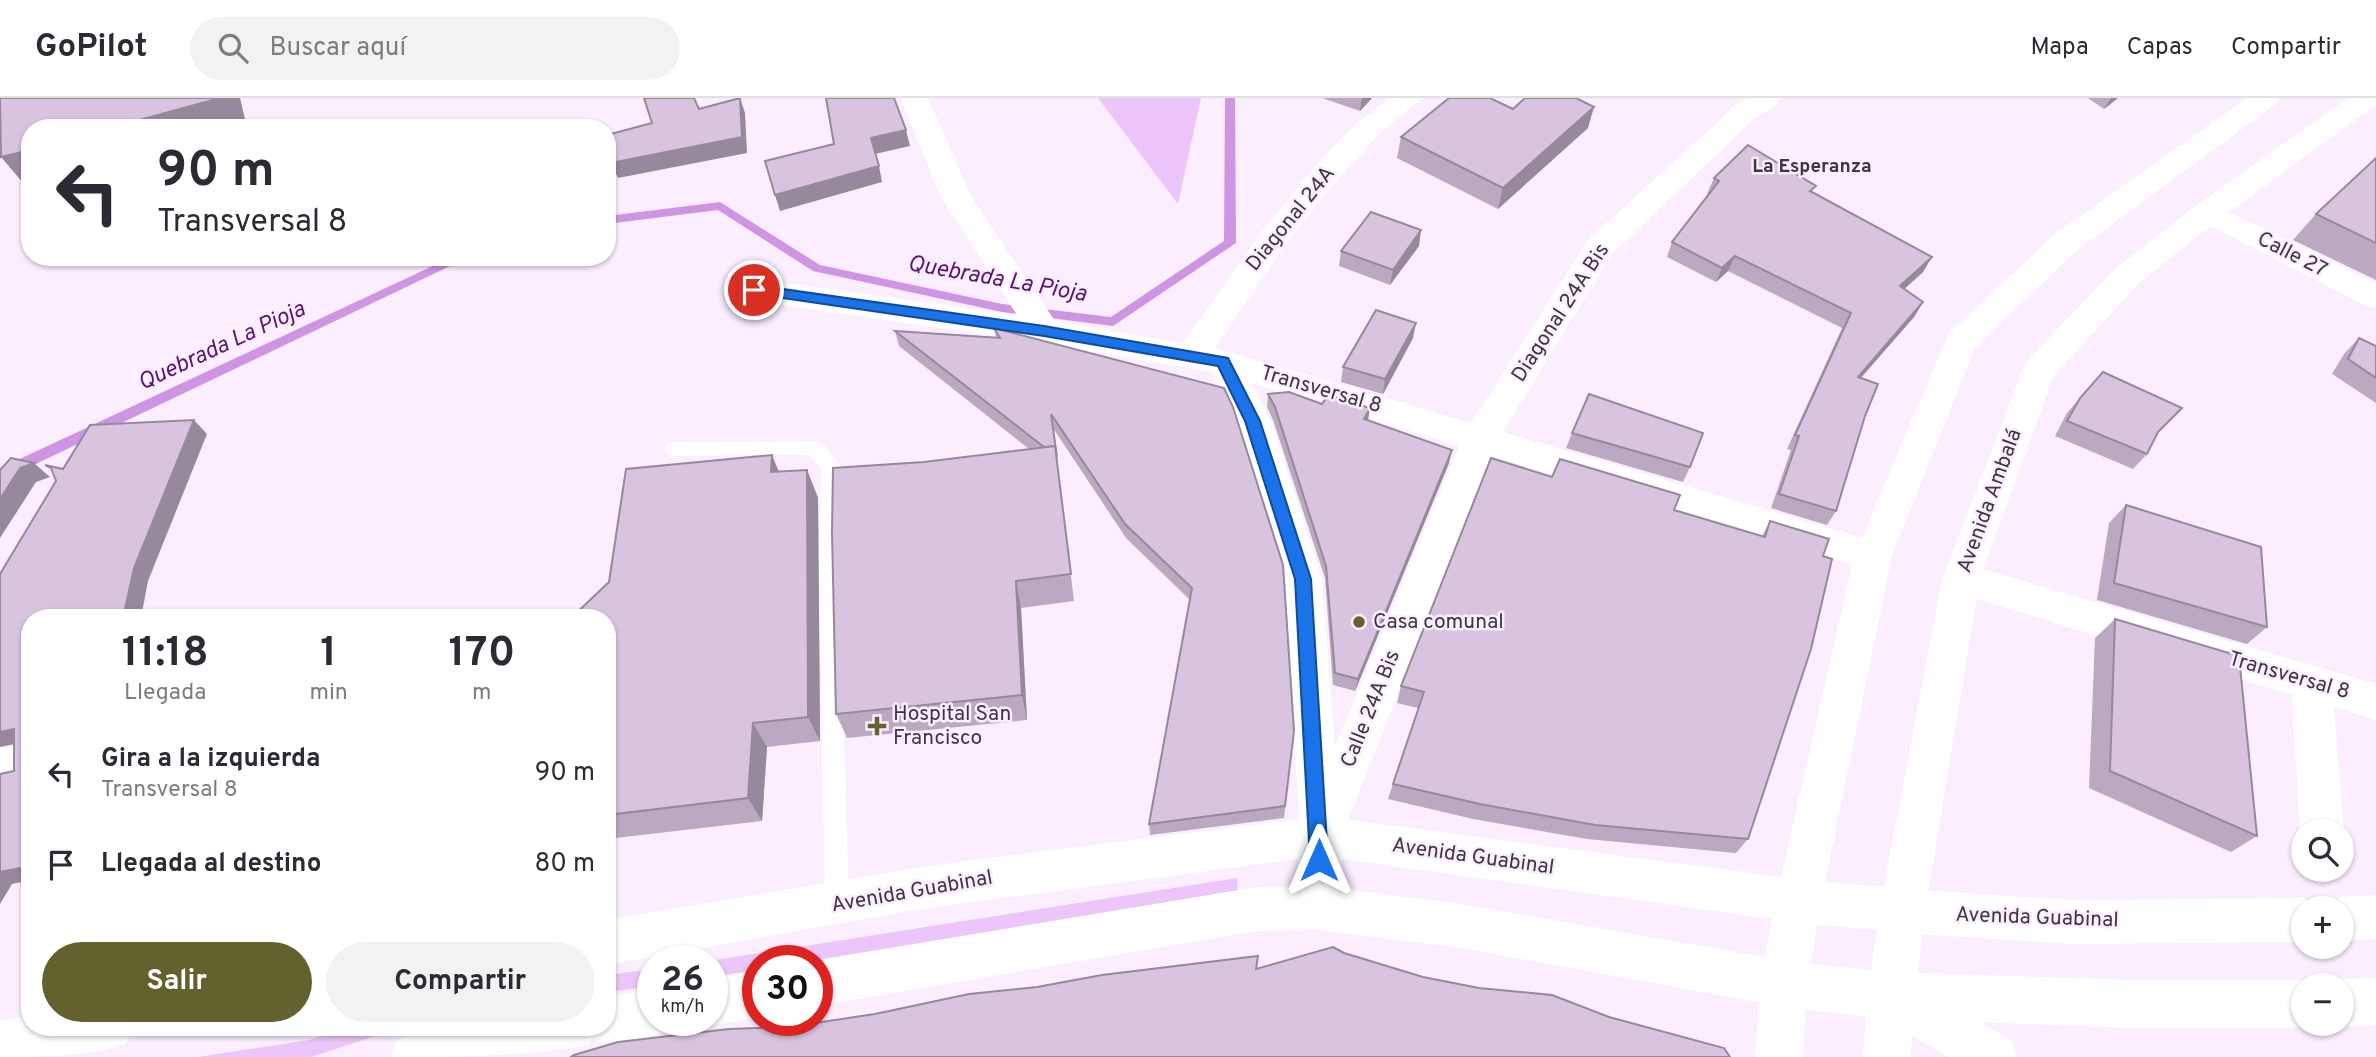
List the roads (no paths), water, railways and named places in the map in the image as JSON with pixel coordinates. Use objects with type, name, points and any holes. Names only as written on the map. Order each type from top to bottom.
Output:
[{"type":"main road","points":[[914,98],[957,199],[1043,330]]},
{"type":"main road","name":"Diagonal 24A","points":[[1208,359],[1247,274],[1305,198],[1363,133],[1408,98]]},
{"type":"main road","points":[[1715,98],[1755,105]]},
{"type":"main road","points":[[1779,1057],[1784,984],[1798,901],[1873,556],[1961,342],[2066,242],[2266,98]]},
{"type":"main road","name":"Avenida Ambalá","points":[[1887,1057],[1891,996],[1902,911],[1961,579],[2038,371],[2127,276],[2208,212],[2367,98]]},
{"type":"main road","name":"Diagonal 24A Bis","points":[[1481,437],[1600,247],[1755,105]]},
{"type":"main road","name":"Calle 27","points":[[2208,212],[2376,298]]},
{"type":"main road","name":"Transversal 8","points":[[754,290],[1043,330],[1208,359],[1481,437],[1873,556]]},
{"type":"main road","points":[[1208,359],[1253,421],[1303,579],[1320,836]]},
{"type":"main road","name":"Calle 24A Bis","points":[[1318,908],[1320,836],[1481,437]]},
{"type":"main road","name":"Transversal 8","points":[[1961,579],[2376,702]]},
{"type":"main road","points":[[2312,683],[2321,819]]},
{"type":"main road","points":[[0,768],[21,764]]},
{"type":"main road","name":"Avenida Guabinal","points":[[616,942],[837,905],[921,888],[1320,836],[1798,901],[1902,911],[2072,922],[2291,920]]},
{"type":"main road","points":[[833,981],[1257,909],[1318,908],[1455,925],[1784,984],[1891,996],[2135,1004],[2291,1004]]},
{"type":"main road","points":[[2354,918],[2376,917]]},
{"type":"main road","points":[[1891,996],[1994,1057]]},
{"type":"main road","points":[[2354,1003],[2376,1002]]},
{"type":"main road","points":[[616,1019],[637,1015]]},
{"type":"main road","points":[[0,1045],[54,1036]]},
{"type":"main road","points":[[414,1057],[513,1048],[547,1036]]},
{"type":"lane","points":[[674,449],[816,448],[831,467],[830,573],[837,905]]},
{"type":"waterway","name":"Quebrada La Pioja","points":[[616,219],[720,206],[817,268],[1002,308],[1113,322],[1230,243],[1230,98]]},
{"type":"waterway","name":"Quebrada La Pioja","points":[[0,478],[14,468],[444,266]]},
{"type":"place","name":"Casa comunal","points":[[1359,622]]},
{"type":"place","name":"Hospital San Francisco","points":[[877,726]]},
{"type":"district","name":"La Esperanza","points":[[1812,167]]}]
